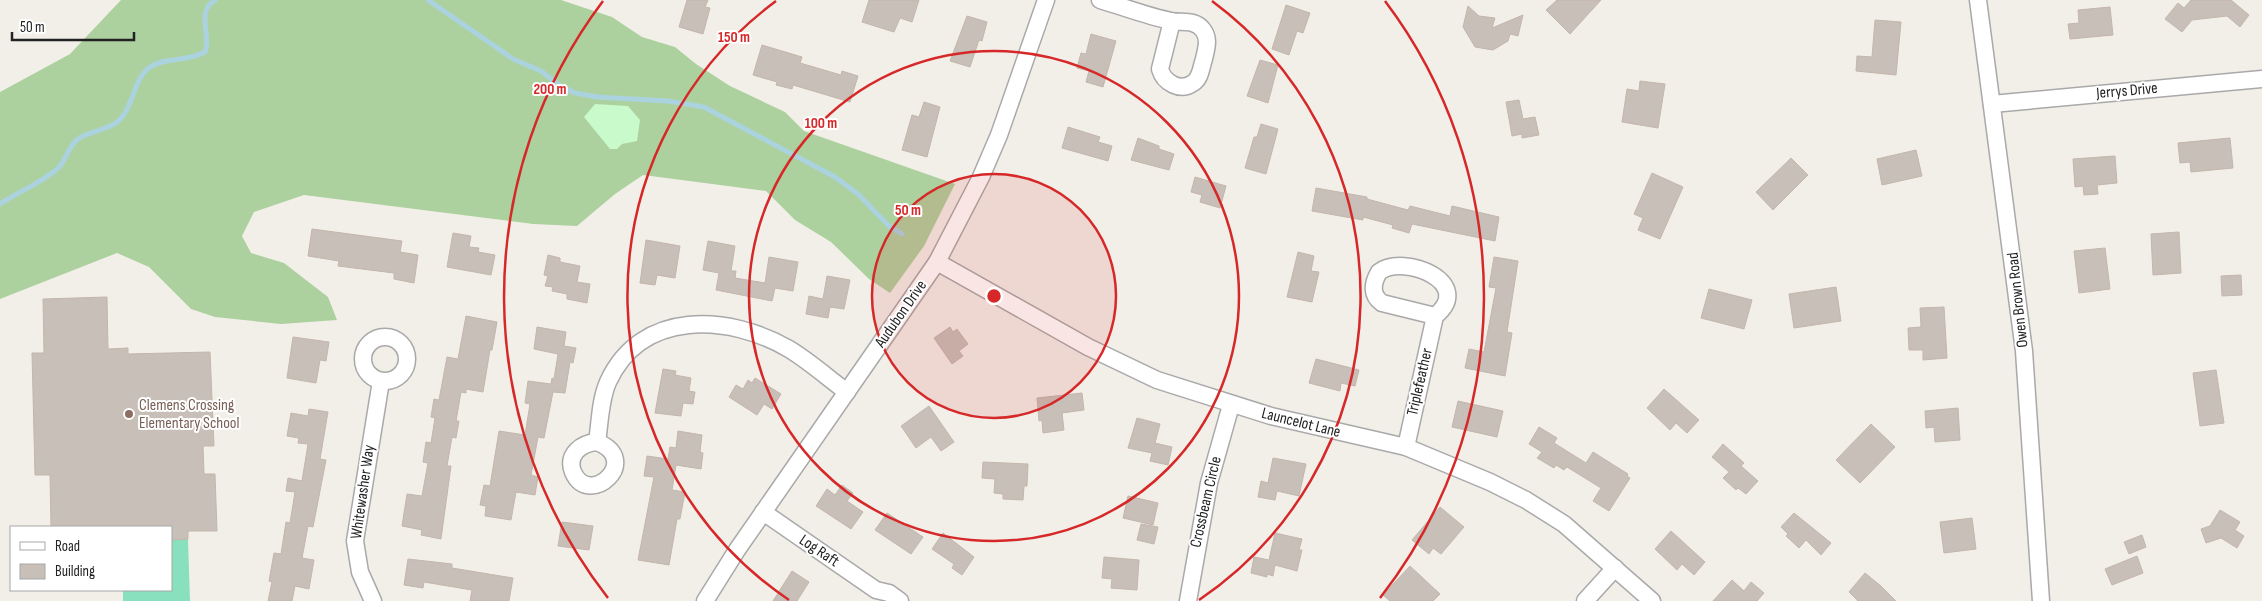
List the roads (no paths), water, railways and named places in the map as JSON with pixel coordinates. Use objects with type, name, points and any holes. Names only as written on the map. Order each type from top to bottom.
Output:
[{"type":"street","name":"Audubon Drive","points":[[705,601],[714,584],[763,512],[936,262],[981,177],[996,144],[1016,91],[1046,0]]},
{"type":"street","points":[[1100,0],[1172,21]]},
{"type":"street","name":"Owen Brown Road","points":[[1978,0],[2024,351],[2041,601]]},
{"type":"street","name":"Jerrys Drive","points":[[1992,104],[2262,79]]},
{"type":"street","name":"Launcelot Lane","points":[[936,262],[1125,367],[1195,394],[1231,405],[1309,426],[1406,448],[1490,482],[1526,500],[1564,524],[1652,601]]},
{"type":"street","name":"Triplefeather","points":[[1406,448],[1435,316]]},
{"type":"street","points":[[597,442],[606,391],[616,368],[629,350],[642,339],[658,331],[682,325],[704,324],[755,333],[789,350],[847,392]]},
{"type":"street","name":"Whitewasher Way","points":[[373,601],[360,572],[355,541],[381,381]]},
{"type":"street","name":"Crossbeam Circle","points":[[1188,601],[1209,482],[1231,405]]},
{"type":"street","name":"Log Raft","points":[[763,512],[872,595],[889,593],[900,601]]},
{"type":"street","points":[[1585,601],[1615,568]]},
{"type":"waterway","points":[[0,204],[43,180],[60,167],[76,140],[118,121],[126,111],[141,77],[150,67],[162,62],[191,57],[205,52],[207,46],[206,11],[215,0]]},
{"type":"waterway","points":[[428,0],[513,59],[541,71],[559,85],[575,93],[597,97],[668,101],[704,107],[835,177],[858,194],[889,226],[902,234]]},
{"type":"place","name":"Clemens Crossing Elementary School","points":[[129,414]]}]
